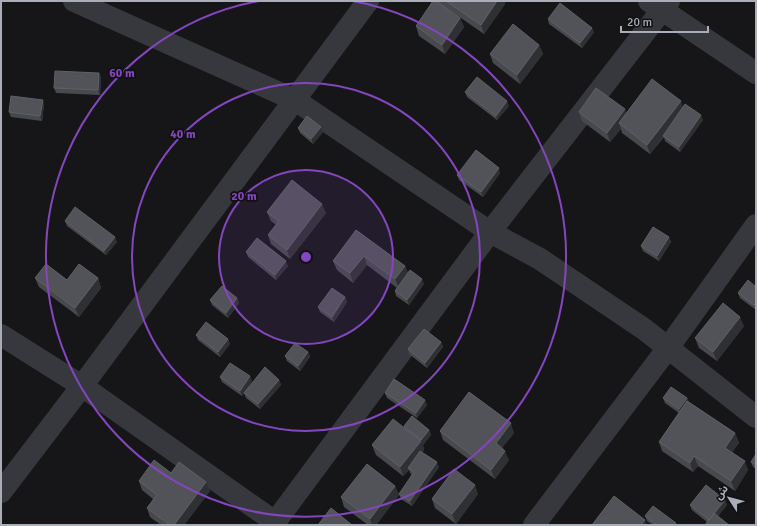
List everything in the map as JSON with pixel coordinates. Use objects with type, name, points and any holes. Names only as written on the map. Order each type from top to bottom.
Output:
[{"type":"street","points":[[74,1],[295,100],[490,232],[540,259],[644,329],[756,417]]},
{"type":"street","points":[[1,492],[82,386],[368,1]]},
{"type":"street","points":[[1,335],[82,386],[274,523],[660,4],[756,73]]},
{"type":"street","points":[[534,525],[668,348],[756,225]]},
{"type":"building","points":[[433,1],[436,1],[460,18],[442,45],[416,26]]},
{"type":"building","points":[[446,1],[497,1],[481,25]]},
{"type":"building","points":[[560,3],[592,28],[580,43],[548,19]]},
{"type":"building","points":[[513,24],[539,45],[517,75],[490,54]]},
{"type":"building","points":[[55,71],[99,73],[98,90],[54,88]]},
{"type":"building","points":[[477,77],[507,101],[496,116],[465,92]]},
{"type":"building","points":[[652,79],[681,101],[647,145],[619,123]]},
{"type":"building","points":[[596,88],[625,109],[607,133],[579,112]]},
{"type":"building","points":[[11,96],[43,100],[40,116],[9,112]]},
{"type":"building","points":[[685,104],[701,115],[679,147],[663,136]]},
{"type":"building","points":[[307,116],[321,127],[311,139],[298,128]]},
{"type":"building","points":[[476,150],[499,168],[481,192],[457,175]]},
{"type":"building","points":[[292,180],[322,204],[287,250],[268,235],[279,221],[267,212]]},
{"type":"building","points":[[75,207],[115,237],[104,251],[65,221]]},
{"type":"building","points":[[653,227],[669,237],[657,256],[641,246]]},
{"type":"building","points":[[356,230],[405,266],[395,279],[364,256],[350,273],[333,261]]},
{"type":"building","points":[[257,238],[286,261],[275,275],[246,252]]},
{"type":"building","points":[[46,264],[67,280],[79,264],[98,278],[75,308],[35,278]]},
{"type":"building","points":[[410,270],[422,279],[407,300],[395,291]]},
{"type":"building","points":[[748,280],[756,287],[756,303],[754,305],[738,293]]},
{"type":"building","points":[[222,286],[237,298],[226,313],[210,300]]},
{"type":"building","points":[[332,288],[345,297],[332,317],[318,307]]},
{"type":"building","points":[[723,303],[740,317],[713,352],[695,338]]},
{"type":"building","points":[[206,322],[228,339],[218,352],[196,335]]},
{"type":"building","points":[[424,329],[441,342],[425,363],[408,349]]},
{"type":"building","points":[[295,343],[308,352],[298,366],[285,356]]},
{"type":"building","points":[[230,363],[250,376],[240,391],[220,377]]},
{"type":"building","points":[[265,367],[279,380],[258,404],[244,393]]},
{"type":"building","points":[[394,379],[425,400],[416,413],[385,393]]},
{"type":"building","points":[[671,387],[687,398],[679,409],[663,398]]},
{"type":"building","points":[[469,392],[511,423],[496,443],[505,451],[491,470],[440,431]]},
{"type":"building","points":[[687,401],[735,433],[725,448],[745,461],[731,481],[694,456],[690,463],[659,442]]},
{"type":"building","points":[[412,416],[429,430],[421,440],[404,426]]},
{"type":"building","points":[[393,419],[421,441],[400,467],[372,445]]},
{"type":"building","points":[[420,451],[437,462],[410,501],[399,494],[414,472],[408,468]]},
{"type":"building","points":[[756,454],[756,465],[751,462]]},
{"type":"building","points":[[154,460],[171,473],[179,462],[206,482],[174,525],[170,525],[147,508],[157,495],[139,481]]},
{"type":"building","points":[[367,464],[395,486],[370,519],[341,497]]},
{"type":"building","points":[[454,469],[475,485],[452,514],[432,499]]},
{"type":"building","points":[[706,485],[725,500],[709,520],[690,505]]},
{"type":"building","points":[[614,496],[645,520],[641,525],[592,525]]},
{"type":"building","points":[[653,506],[676,523],[675,525],[657,525],[645,516]]},
{"type":"building","points":[[331,508],[352,525],[318,525]]},
{"type":"building","points":[[714,513],[729,525],[705,525]]}]
